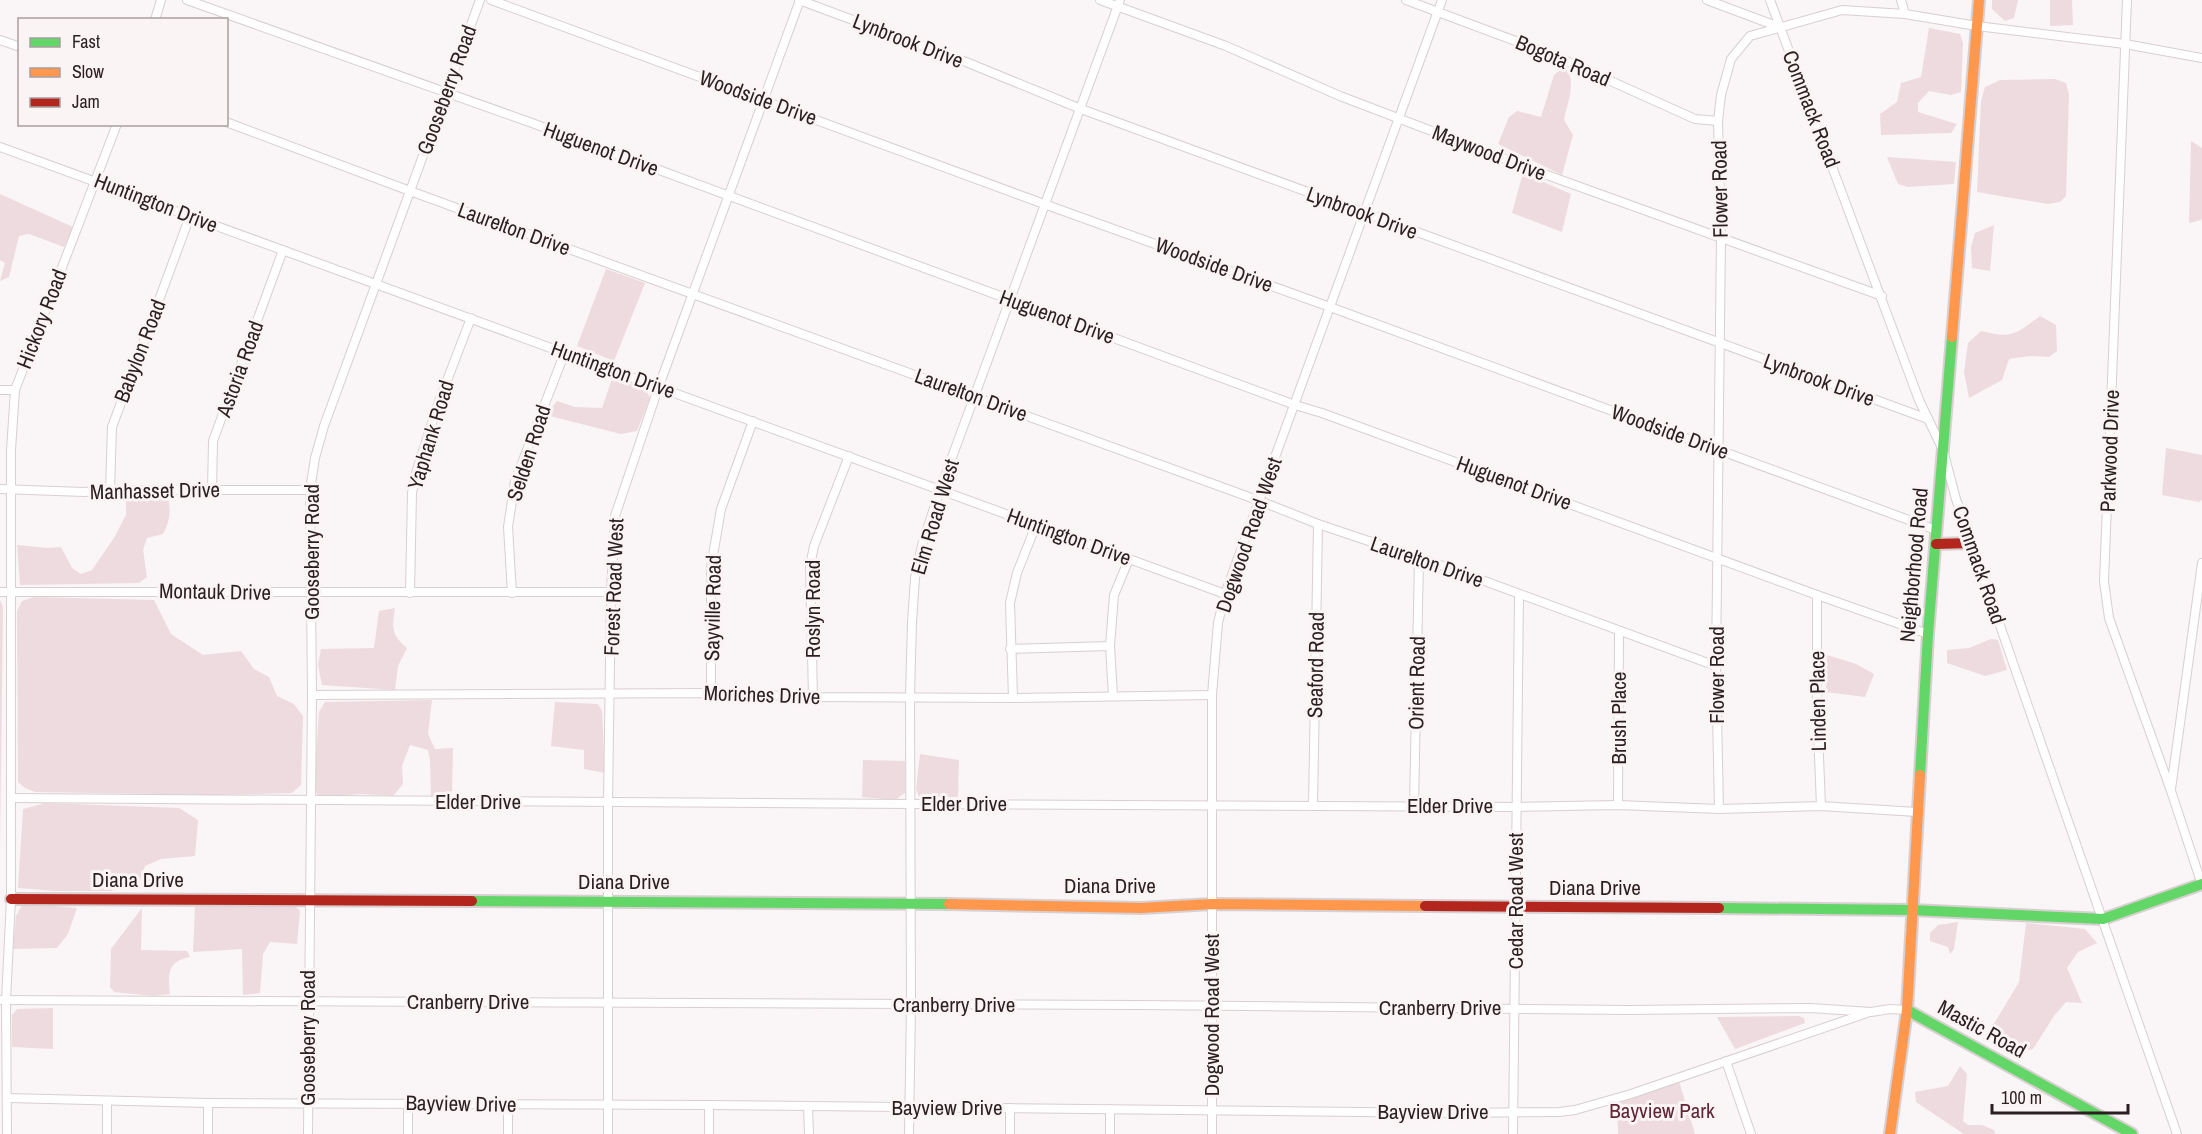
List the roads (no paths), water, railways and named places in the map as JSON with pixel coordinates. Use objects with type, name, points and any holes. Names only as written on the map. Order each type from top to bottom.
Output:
[{"type":"street","points":[[156,18],[161,0]]},
{"type":"street","name":"Huguenot Drive","points":[[187,0],[532,123],[1295,405],[1817,596],[1928,634]]},
{"type":"street","name":"Gooseberry Road","points":[[308,1134],[309,801],[312,694],[310,490],[315,458],[324,426],[480,0]]},
{"type":"street","name":"Woodside Drive","points":[[492,0],[1936,530]]},
{"type":"street","name":"Forest Road West","points":[[608,1134],[608,802],[611,592],[615,516],[659,386],[800,0]]},
{"type":"street","name":"Lynbrook Drive","points":[[800,0],[966,62],[1081,109],[1928,419]]},
{"type":"street","name":"Maywood Drive","points":[[1100,0],[1118,3],[1399,119],[1882,296]]},
{"type":"street","name":"Bogota Road","points":[[1406,0],[1553,55],[1671,110],[1695,119],[1719,121]]},
{"type":"street","name":"Dogwood Road West","points":[[1212,1134],[1212,695],[1218,622],[1226,594],[1442,0]]},
{"type":"street","points":[[1707,0],[1779,27]]},
{"type":"street","name":"Commack Road","points":[[1770,0],[1928,419],[1943,450],[1971,543],[2177,1134]]},
{"type":"street","points":[[1900,0],[1905,14]]},
{"type":"street","name":"Neighborhood Road","points":[[1890,1134],[1907,1010],[1928,634],[1979,0]]},
{"type":"street","name":"Parkwood Drive","points":[[2127,0],[2104,581],[2109,618],[2202,885]]},
{"type":"street","name":"Elm Road West","points":[[909,1134],[910,696],[915,578],[922,545],[940,490],[1118,3]]},
{"type":"street","name":"Flower Road","points":[[1719,809],[1716,666],[1721,237],[1719,121],[1721,95],[1731,59],[1750,36],[1842,10],[1905,14],[2202,58]]},
{"type":"street","points":[[0,39],[18,46]]},
{"type":"street","name":"Laurelton Drive","points":[[228,123],[1318,524],[1449,568],[1716,666]]},
{"type":"street","name":"Hickory Road","points":[[7,1134],[8,1098],[3,1000],[11,899],[11,450],[15,390],[116,126]]},
{"type":"street","name":"Huntington Drive","points":[[0,147],[96,180],[1226,594]]},
{"type":"street","name":"Babylon Road","points":[[110,490],[112,427],[115,416],[190,216]]},
{"type":"street","name":"Astoria Road","points":[[212,490],[213,441],[284,250]]},
{"type":"street","name":"Yaphank Road","points":[[410,593],[412,493],[416,473],[438,404],[471,318]]},
{"type":"street","name":"Selden Road","points":[[512,594],[508,527],[515,481],[565,352]]},
{"type":"street","points":[[0,390],[15,390]]},
{"type":"street","name":"Sayville Road","points":[[711,693],[711,567],[721,509],[753,421]]},
{"type":"street","name":"Roslyn Road","points":[[813,697],[810,566],[814,546],[849,456]]},
{"type":"street","name":"Manhasset Drive","points":[[0,489],[84,492],[310,490]]},
{"type":"street","name":"Seaford Road","points":[[1313,806],[1318,524]]},
{"type":"street","points":[[1013,698],[1010,603],[1013,586],[1036,525]]},
{"type":"street","points":[[1936,544],[1971,543]]},
{"type":"street","points":[[1113,696],[1110,646],[1114,595],[1129,559]]},
{"type":"street","name":"Orient Road","points":[[1414,806],[1419,559]]},
{"type":"street","points":[[2171,791],[2202,562]]},
{"type":"street","name":"Montauk Drive","points":[[0,592],[217,591],[512,594],[611,592]]},
{"type":"street","name":"Cedar Road West","points":[[1513,1134],[1519,595]]},
{"type":"street","name":"Linden Place","points":[[1817,596],[1817,707],[1821,806]]},
{"type":"street","name":"Brush Place","points":[[1618,805],[1619,631]]},
{"type":"street","points":[[1010,649],[1110,646]]},
{"type":"street","name":"Moriches Drive","points":[[312,694],[711,693],[813,697],[1013,698],[1212,695]]},
{"type":"street","name":"Elder Drive","points":[[11,798],[1516,807],[1618,805],[1719,809],[1821,806],[1917,812]]},
{"type":"street","name":"Diana Drive","points":[[11,899],[848,902],[1141,908],[1212,904],[1912,910],[2103,919],[2202,885]]},
{"type":"street","name":"Cranberry Drive","points":[[3,1000],[1628,1010],[1810,1008],[1871,1012],[1890,1009],[1907,1010]]},
{"type":"street","name":"Mastic Road","points":[[1907,1010],[2132,1134]]},
{"type":"street","name":"Bayview Drive","points":[[8,1098],[107,1101],[1110,1108],[1451,1113],[1575,1110],[1631,1094],[1871,1012]]},
{"type":"street","points":[[1726,1061],[1751,1134]]},
{"type":"street","points":[[107,1101],[107,1134]]},
{"type":"street","points":[[208,1102],[208,1134]]},
{"type":"street","points":[[408,1103],[408,1134]]},
{"type":"street","points":[[508,1104],[508,1134]]},
{"type":"street","points":[[709,1105],[709,1134]]},
{"type":"street","points":[[808,1106],[809,1134]]},
{"type":"street","points":[[1010,1108],[1010,1134]]},
{"type":"street","points":[[1110,1108],[1110,1134]]},
{"type":"park label","name":"Bayview Park","points":[[1662,1111]]}]
